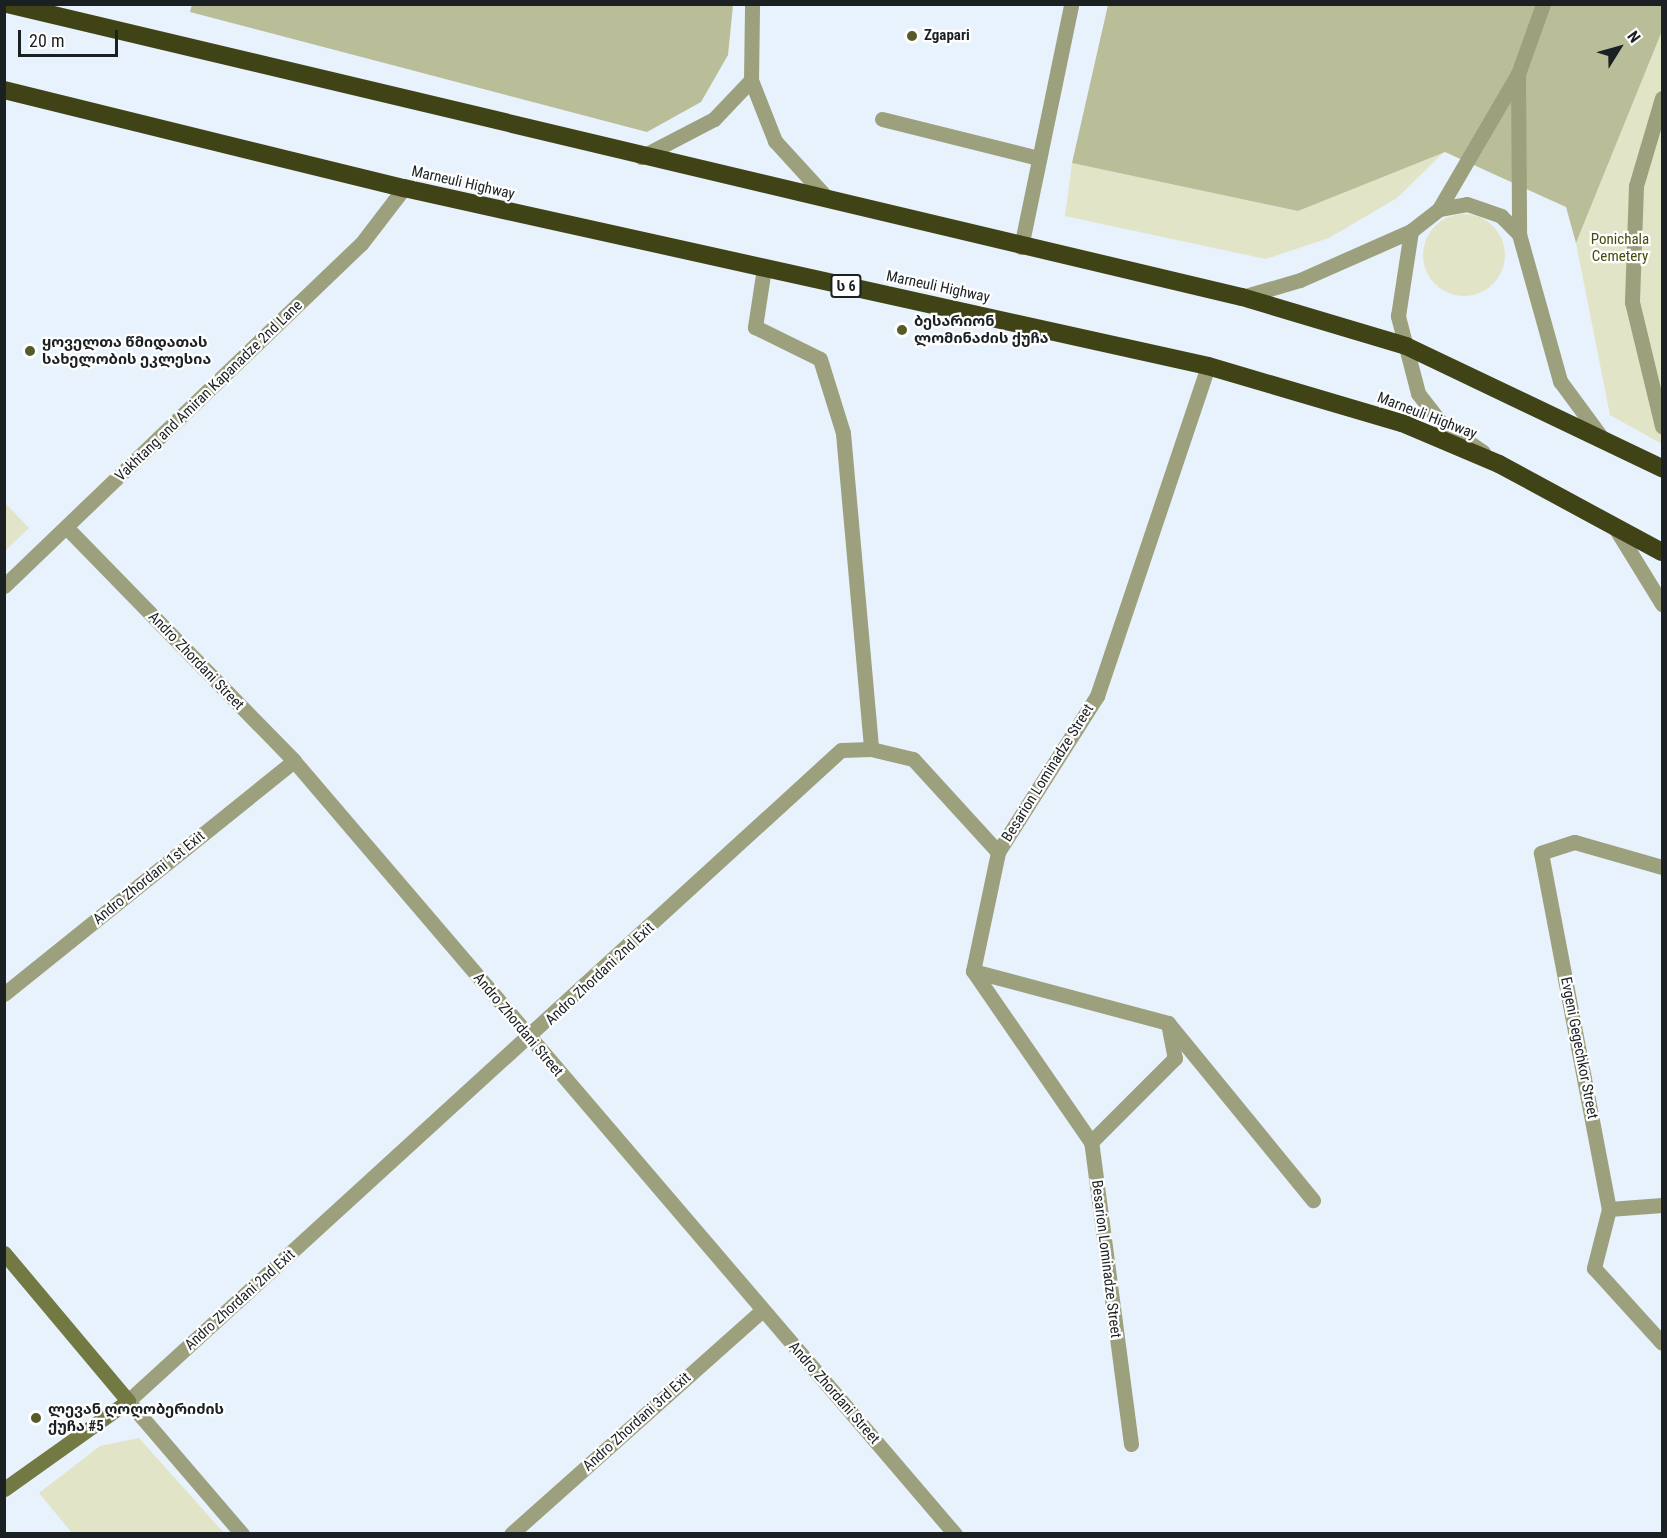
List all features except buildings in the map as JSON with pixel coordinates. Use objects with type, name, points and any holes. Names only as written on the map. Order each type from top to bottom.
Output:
[{"type":"highway","points":[[7,4],[641,157],[827,198],[1021,247],[1242,297],[1406,346],[1662,468]]},
{"type":"highway","name":"Marneuli Highway","points":[[4,90],[404,188],[1208,366],[1402,423],[1499,464],[1662,552]]},
{"type":"street","points":[[752,4],[751,80],[775,141],[827,198]]},
{"type":"street","points":[[1242,297],[1300,280],[1411,231],[1439,209],[1518,74],[1543,4]]},
{"type":"street","points":[[1021,247],[1071,5]]},
{"type":"street","points":[[1518,74],[1519,234],[1560,381],[1602,438]]},
{"type":"street","points":[[641,157],[714,119],[751,80]]},
{"type":"street","points":[[1662,98],[1636,186],[1632,302],[1662,426]]},
{"type":"street","points":[[882,119],[1039,158]]},
{"type":"street","name":"Vakhtang and Amiran Kapanadze 2nd Lane","points":[[4,586],[361,244],[404,188]]},
{"type":"street","points":[[1439,209],[1480,206],[1501,216],[1519,234]]},
{"type":"street","points":[[1411,231],[1398,316],[1424,401],[1442,424],[1499,464]]},
{"type":"street","points":[[764,268],[755,327],[820,359],[843,433],[871,749]]},
{"type":"street","name":"Besarion Lominadze Street","points":[[1131,1444],[1091,1142],[973,971],[998,852],[1097,696],[1208,366]]},
{"type":"street","points":[[1614,526],[1662,604]]},
{"type":"street","name":"Andro Zhordani Street","points":[[67,528],[294,761],[762,1310],[956,1533]]},
{"type":"street","name":"Andro Zhordani 2nd Exit","points":[[128,1401],[530,1039],[841,750],[871,749],[913,759],[998,852]]},
{"type":"street","name":"Andro Zhordani 1st Exit","points":[[4,994],[294,761]]},
{"type":"street","name":"Evgeni Gegechkor Street","points":[[1662,867],[1575,842],[1541,853],[1609,1209],[1594,1268],[1662,1343]]},
{"type":"street","points":[[973,971],[1168,1023],[1313,1200]]},
{"type":"street","points":[[1091,1142],[1174,1058],[1168,1023]]},
{"type":"street","points":[[1609,1209],[1662,1205]]},
{"type":"street","points":[[4,1253],[242,1533]]},
{"type":"street","name":"Andro Zhordani 3rd Exit","points":[[511,1533],[762,1310]]},
{"type":"street","points":[[4,1489],[128,1401]]},
{"type":"green space","points":[[192,4],[733,5],[728,55],[701,102],[647,132],[190,12]]},
{"type":"green space","points":[[1108,5],[1662,5],[1662,31],[1576,243],[1566,207],[1445,152],[1298,211],[1072,163]]},
{"type":"green space","name":"Ponichala Cemetery","points":[[1662,31],[1662,444],[1610,415],[1576,243]]},
{"type":"green space","points":[[1445,151],[1397,198],[1329,238],[1266,259],[1065,216],[1072,163],[1298,211]]},
{"type":"green space","points":[[1464,214],[1480,217],[1493,226],[1502,239],[1505,255],[1502,271],[1493,284],[1480,293],[1464,296],[1448,293],[1435,284],[1426,271],[1423,255],[1426,239],[1435,226],[1448,217]]},
{"type":"green space","points":[[5,503],[29,528],[5,551]]},
{"type":"green space","points":[[139,1438],[224,1533],[72,1533],[39,1493],[100,1446]]},
{"type":"place","name":"Zgapari","points":[[912,36]]},
{"type":"place","name":"ბესარიონ ლომინაძის ქუჩა","points":[[902,330]]},
{"type":"place","name":"ყოველთა წმიდათას სახელობის ეკლესია","points":[[30,351]]},
{"type":"place","name":"ლევან ღოღობერიძის ქუჩა #5","points":[[36,1418]]}]
